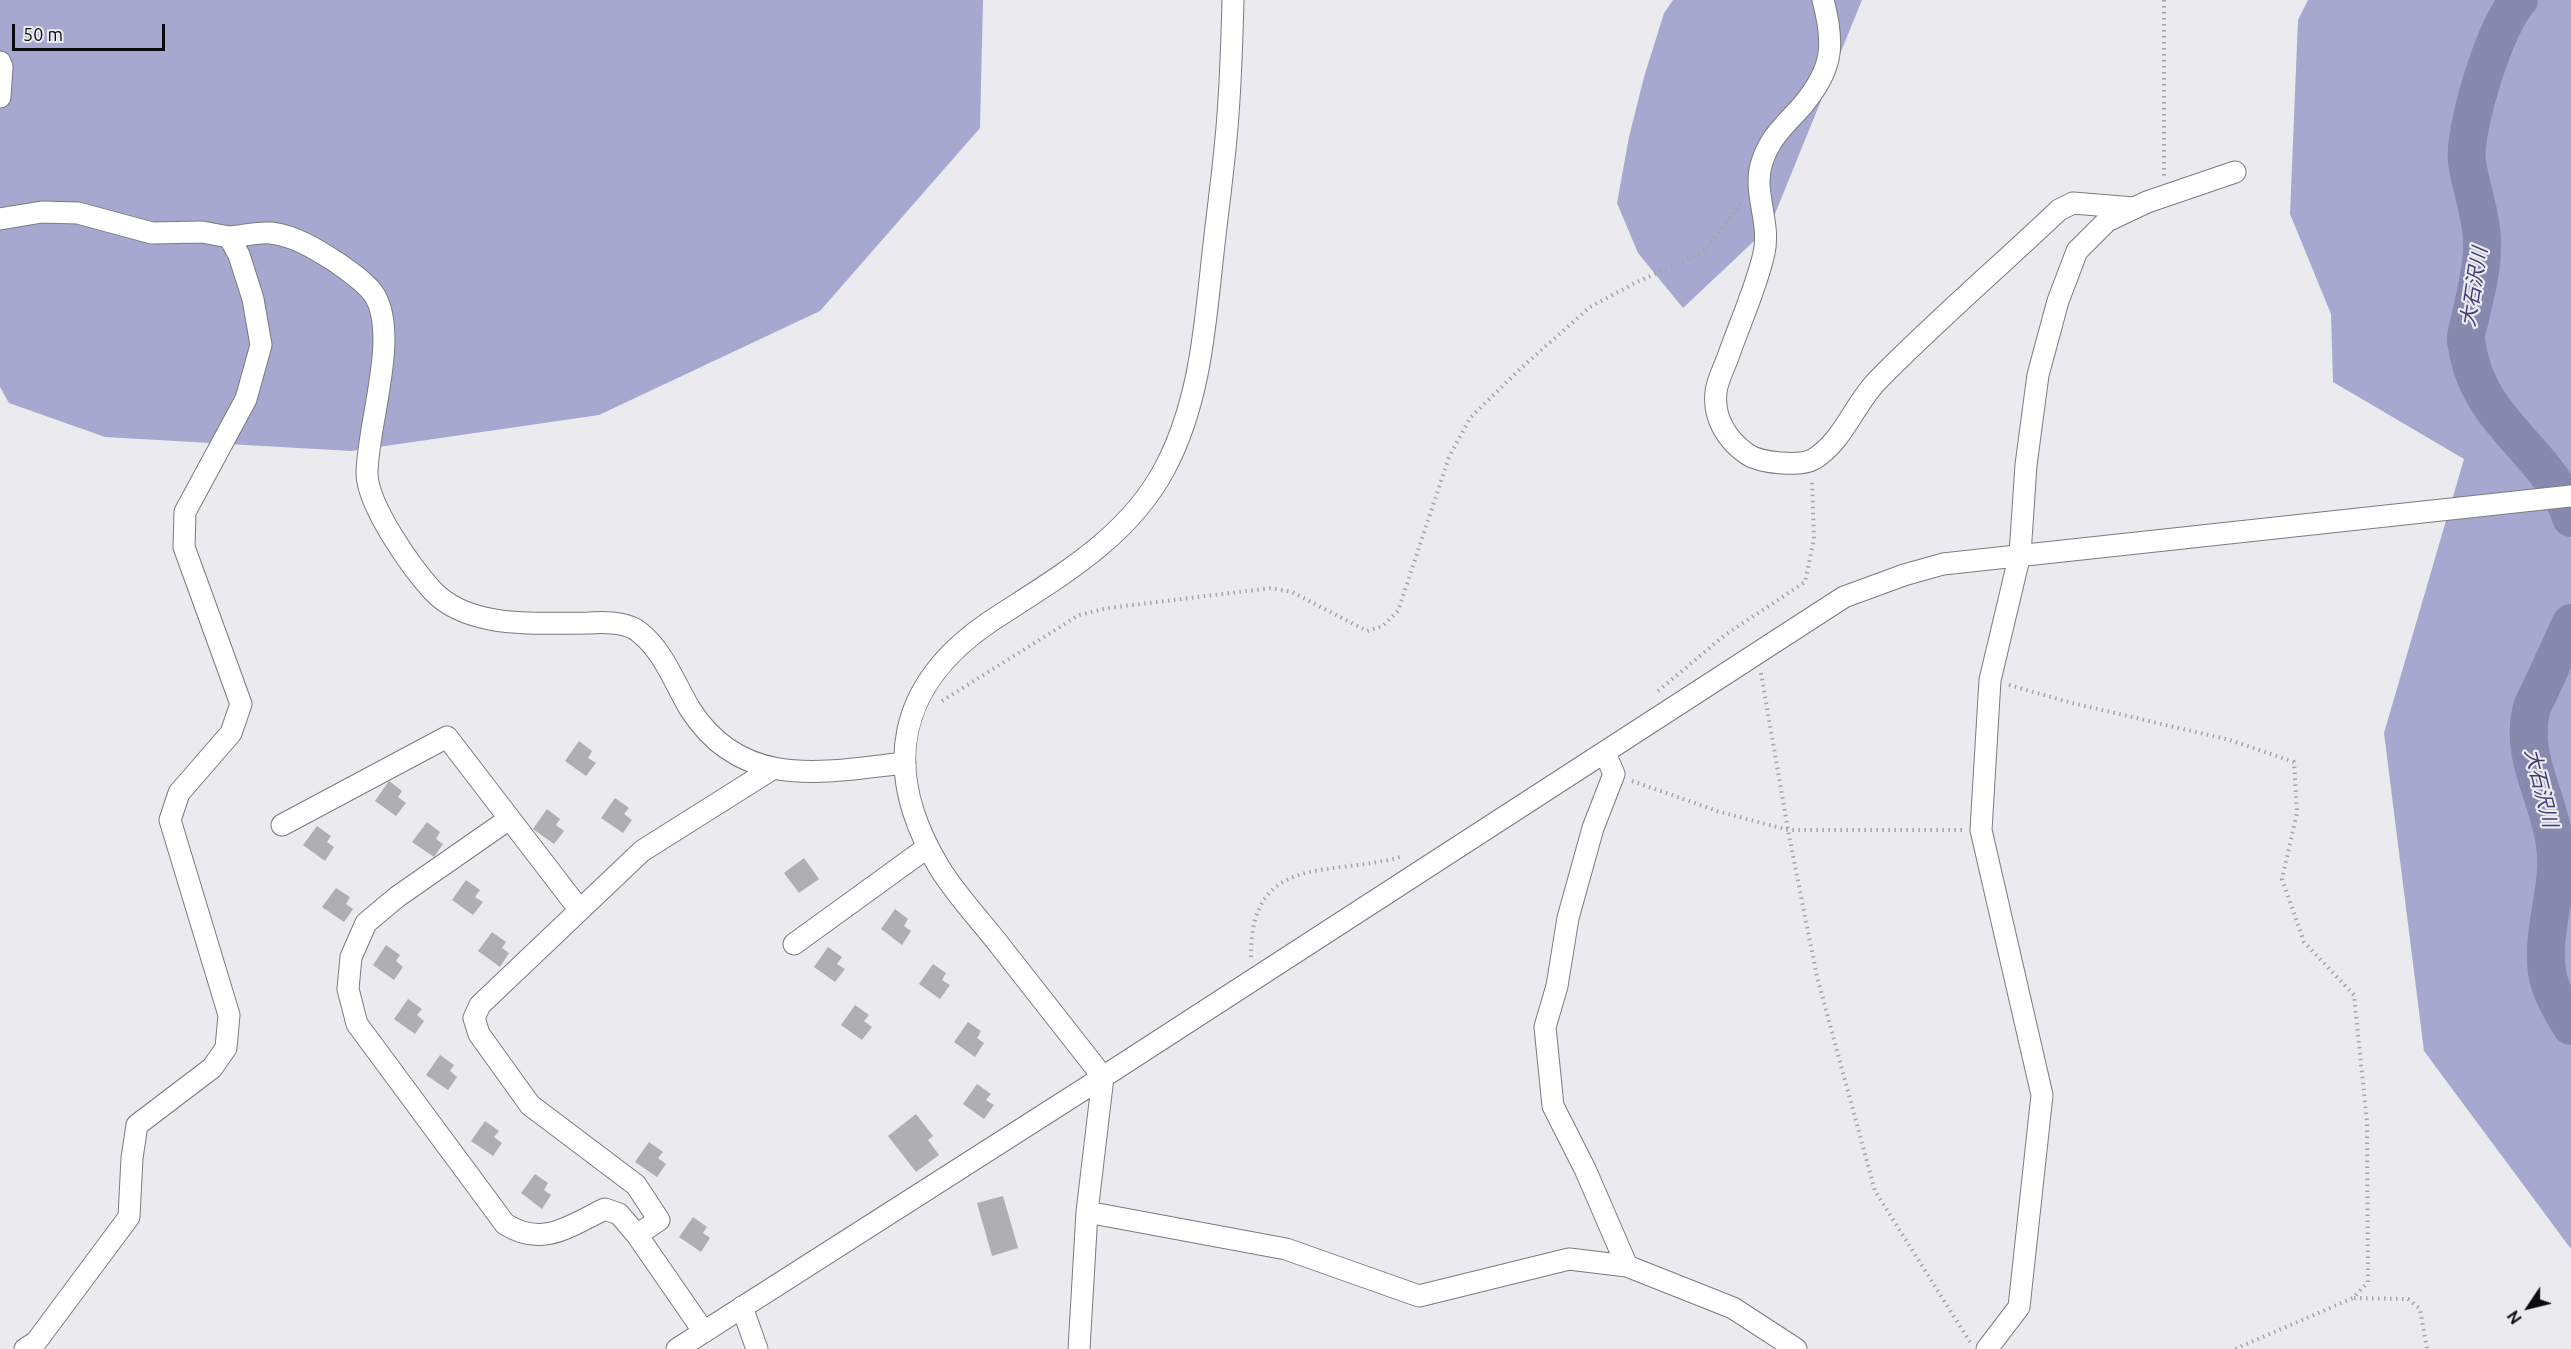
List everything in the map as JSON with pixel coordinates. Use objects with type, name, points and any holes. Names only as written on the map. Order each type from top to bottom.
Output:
[{"type":"street","points":[[1079,1349],[1087,1212],[1103,1077],[940,869],[914,819],[904,781],[905,743],[912,712],[927,683],[949,655],[983,627],[1082,561],[1120,531],[1144,503],[1166,466],[1187,416],[1204,342],[1228,116],[1233,0]]},
{"type":"street","points":[[1823,0],[1830,28],[1831,53],[1819,81],[1802,106],[1779,128],[1762,161],[1758,181],[1765,219],[1765,252],[1716,391],[1718,418],[1733,444],[1755,459],[1783,464],[1812,460],[1831,446],[1875,382],[2059,210],[2073,203],[2134,208]]},
{"type":"street","points":[[0,62],[2,67],[0,97]]},
{"type":"street","points":[[1987,1349],[2019,1307],[2043,1095],[1981,830],[1990,680],[2020,554],[2026,465],[2038,375],[2058,301],[2077,251],[2107,221],[2164,196],[2235,172]]},
{"type":"street","points":[[0,219],[42,212],[78,213],[152,233],[202,232],[229,237],[270,233],[307,243],[351,273],[375,296],[385,327],[367,476],[381,517],[433,592],[461,612],[513,623],[610,622],[638,630],[659,653],[692,711],[718,742],[750,762],[772,769],[823,772],[905,763]]},
{"type":"street","points":[[25,1349],[36,1342],[129,1217],[132,1158],[137,1125],[212,1068],[226,1048],[229,1015],[170,820],[179,793],[231,734],[241,704],[184,547],[186,512],[246,399],[261,345],[253,299],[239,255],[229,237]]},
{"type":"street","points":[[677,1349],[1251,982],[1844,597],[1943,564],[2571,496]]},
{"type":"street","points":[[282,825],[447,737],[579,909]]},
{"type":"street","points":[[1605,753],[1614,774],[1593,828],[1568,918],[1557,987],[1545,1027],[1553,1106],[1585,1169],[1627,1266]]},
{"type":"street","points":[[637,1235],[658,1220],[636,1185],[530,1105],[479,1034],[474,1018],[480,1005],[642,851],[772,769]]},
{"type":"street","points":[[509,819],[397,897],[366,923],[351,957],[348,989],[357,1024],[505,1224],[520,1233],[536,1236],[552,1234],[605,1209],[619,1214],[637,1235],[704,1332]]},
{"type":"street","points":[[794,944],[928,846]]},
{"type":"street","points":[[1087,1212],[1286,1249],[1419,1296],[1569,1259],[1627,1266],[1733,1308],[1796,1349]]},
{"type":"street","points":[[742,1307],[757,1349]]},
{"type":"path","points":[[2164,0],[2164,196]]},
{"type":"path","points":[[912,712],[934,706],[1079,615],[1108,608],[1271,588],[1292,592],[1367,631],[1383,626],[1398,611],[1449,457],[1470,418],[1520,369],[1590,307],[1635,283],[1706,251],[1758,181]]},
{"type":"path","points":[[1651,696],[1725,635],[1804,582],[1814,539],[1812,460]]},
{"type":"path","points":[[1758,654],[1788,830],[1817,977],[1875,1191],[1975,1349]]},
{"type":"path","points":[[1990,680],[2072,703],[2230,740],[2294,762],[2297,813],[2282,879],[2304,942],[2354,995],[2367,1122],[2368,1282],[2353,1298],[2235,1349]]},
{"type":"path","points":[[1614,774],[1717,811],[1788,830],[1981,830]]},
{"type":"path","points":[[1251,982],[1251,934],[1262,902],[1278,883],[1300,874],[1406,856]]},
{"type":"path","points":[[2353,1298],[2408,1299],[2420,1309],[2427,1349]]},
{"type":"shaded area","points":[[0,0],[983,0],[980,128],[820,311],[599,415],[351,451],[105,437],[9,403],[0,387]]},
{"type":"shaded area","points":[[1673,0],[1862,0],[1770,226],[1683,308],[1638,253],[1617,203],[1629,137],[1644,77],[1664,13]]},
{"type":"shaded area","points":[[2308,0],[2571,0],[2571,1249],[2424,1051],[2384,733],[2464,459],[2333,382],[2331,314],[2290,214],[2298,20]]},
{"type":"building","points":[[579,741],[592,751],[588,758],[596,763],[586,776],[565,761]]},
{"type":"building","points":[[389,781],[402,791],[398,797],[406,803],[396,816],[375,801]]},
{"type":"building","points":[[615,798],[629,808],[624,814],[632,820],[623,833],[601,818]]},
{"type":"building","points":[[547,809],[560,819],[556,825],[564,831],[554,844],[533,829]]},
{"type":"building","points":[[427,822],[440,832],[436,839],[443,844],[434,857],[412,842]]},
{"type":"building","points":[[317,826],[331,836],[327,842],[334,847],[325,861],[303,845]]},
{"type":"building","points":[[804,858],[819,879],[799,893],[784,873]]},
{"type":"building","points":[[466,880],[480,890],[475,897],[483,902],[473,915],[452,900]]},
{"type":"building","points":[[336,888],[350,897],[346,904],[353,909],[344,922],[322,907]]},
{"type":"building","points":[[895,909],[908,919],[904,926],[911,931],[902,945],[881,929]]},
{"type":"building","points":[[492,932],[506,942],[502,948],[509,953],[500,967],[478,951]]},
{"type":"building","points":[[386,945],[400,955],[396,961],[403,967],[394,980],[373,965]]},
{"type":"building","points":[[828,947],[842,957],[837,964],[845,969],[835,982],[814,967]]},
{"type":"building","points":[[933,964],[946,973],[942,980],[950,985],[940,999],[919,984]]},
{"type":"building","points":[[408,999],[422,1009],[417,1015],[424,1021],[415,1034],[394,1019]]},
{"type":"building","points":[[855,1005],[869,1015],[864,1021],[872,1027],[862,1040],[841,1025]]},
{"type":"building","points":[[968,1022],[981,1031],[977,1038],[984,1043],[975,1057],[954,1042]]},
{"type":"building","points":[[440,1055],[454,1065],[450,1071],[457,1077],[448,1090],[426,1075]]},
{"type":"building","points":[[977,1084],[991,1094],[986,1100],[994,1105],[984,1119],[963,1104]]},
{"type":"building","points":[[916,1114],[933,1136],[928,1140],[939,1155],[916,1172],[888,1136]]},
{"type":"building","points":[[485,1121],[499,1131],[494,1137],[502,1143],[493,1156],[471,1141]]},
{"type":"building","points":[[649,1142],[663,1152],[658,1158],[666,1164],[657,1177],[635,1162]]},
{"type":"building","points":[[535,1174],[548,1183],[544,1190],[551,1195],[542,1209],[521,1193]]},
{"type":"building","points":[[1003,1196],[1018,1248],[992,1256],[977,1203]]},
{"type":"building","points":[[693,1217],[707,1227],[703,1233],[710,1238],[701,1252],[679,1237]]},
{"type":"waterway","name":"大石沢川","points":[[2519,0],[2510,12],[2491,53],[2470,126],[2467,162],[2481,226],[2482,256],[2466,341],[2475,375],[2489,403],[2553,482],[2571,518]]},
{"type":"waterway","name":"大石沢川","points":[[2571,623],[2533,704],[2529,728],[2532,762],[2548,812],[2555,845],[2555,877],[2547,940],[2547,972],[2553,993],[2571,1026]]}]
